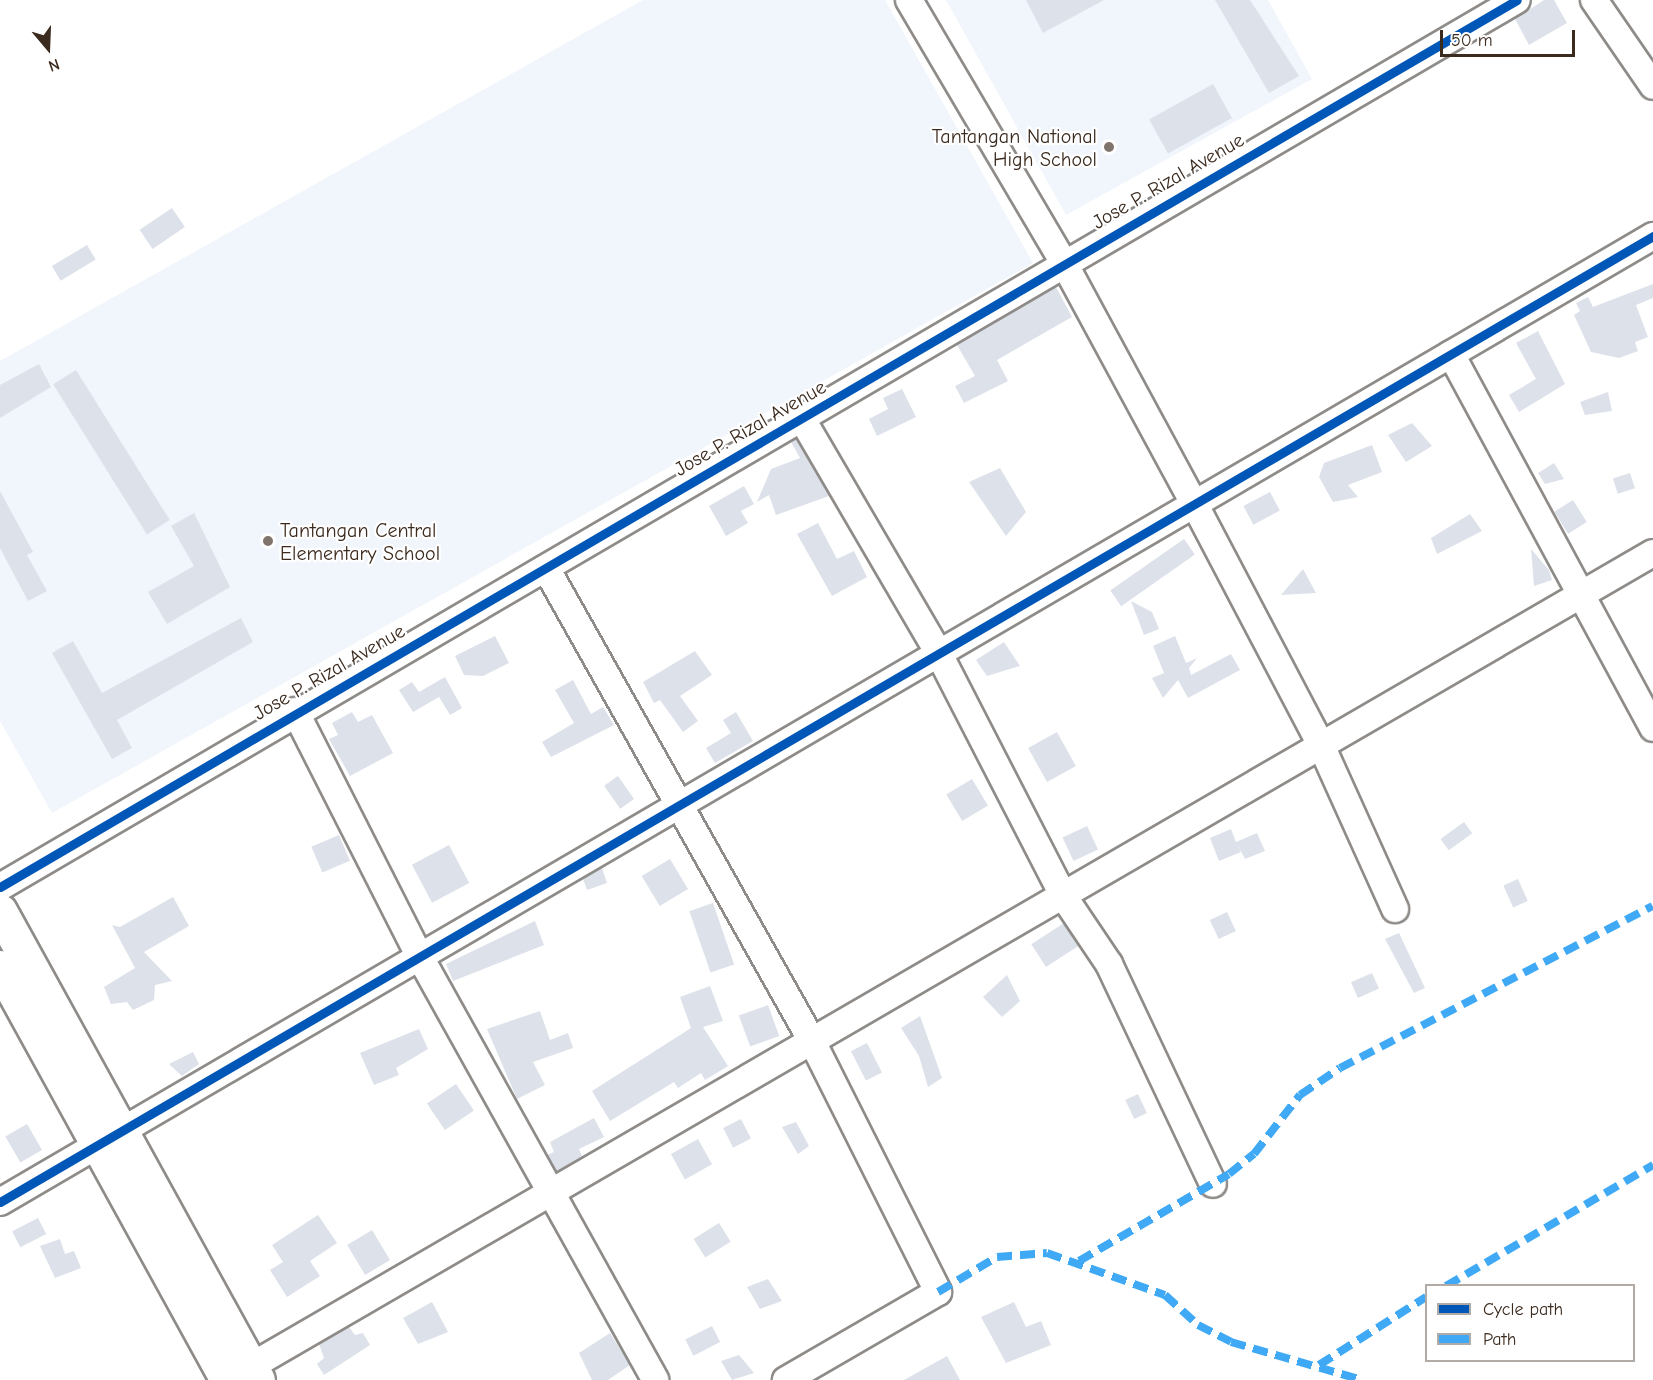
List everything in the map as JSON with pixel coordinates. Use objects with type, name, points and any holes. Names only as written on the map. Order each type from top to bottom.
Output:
[{"type":"highway","points":[[0,911],[109,1138],[238,1377]]},
{"type":"highway","points":[[0,967],[109,1138]]},
{"type":"street","points":[[909,0],[1064,263],[1195,505],[1321,745],[1395,909]]},
{"type":"street","name":"Jose P. Rizal Avenue","points":[[0,887],[295,711],[546,568],[1517,0]]},
{"type":"street","points":[[1594,0],[1653,86]]},
{"type":"street","points":[[0,1202],[937,651],[1195,505],[1653,236]]},
{"type":"street","points":[[1451,354],[1577,596],[1653,728]]},
{"type":"street","points":[[802,419],[937,651],[1064,897],[1109,964],[1213,1184]]},
{"type":"street","points":[[238,1377],[1653,553]]},
{"type":"street","points":[[546,568],[812,1041],[938,1292],[786,1380]]},
{"type":"street","points":[[295,711],[420,957],[655,1380]]},
{"type":"shaded area","name":"Tantangan Central Elementary School","points":[[643,0],[885,0],[1033,263],[52,813],[0,721],[0,361]]},
{"type":"shaded area","name":"Tantangan National High School","points":[[946,0],[1268,0],[1312,79],[1066,215]]},
{"type":"building","points":[[1026,0],[1104,0],[1043,33]]},
{"type":"building","points":[[1215,0],[1250,0],[1299,76],[1269,93]]},
{"type":"building","points":[[1544,0],[1554,0],[1567,23],[1529,45],[1515,19]]},
{"type":"building","points":[[1213,84],[1232,118],[1168,154],[1149,119]]},
{"type":"building","points":[[172,208],[185,227],[153,249],[140,230]]},
{"type":"building","points":[[87,245],[96,260],[61,281],[52,266]]},
{"type":"building","points":[[1653,284],[1653,298],[1636,305],[1648,337],[1635,342],[1638,351],[1619,358],[1591,352],[1574,315],[1580,311],[1576,303],[1588,297],[1593,307]]},
{"type":"building","points":[[1056,287],[1072,317],[997,360],[1008,381],[964,403],[955,386],[975,376],[957,345]]},
{"type":"building","points":[[1538,331],[1565,384],[1519,412],[1509,395],[1536,379],[1516,343]]},
{"type":"building","points":[[39,364],[51,387],[0,418],[0,385]]},
{"type":"building","points":[[76,370],[170,520],[147,534],[53,384]]},
{"type":"building","points":[[902,389],[916,417],[877,436],[869,419],[888,409],[883,398]]},
{"type":"building","points":[[1608,392],[1612,411],[1585,415],[1580,402]]},
{"type":"building","points":[[1412,423],[1432,446],[1406,462],[1388,435]]},
{"type":"building","points":[[796,439],[829,496],[776,515],[769,495],[757,502],[771,469],[800,458],[791,442]]},
{"type":"building","points":[[1372,445],[1382,472],[1348,485],[1358,497],[1333,502],[1319,477],[1324,463]]},
{"type":"building","points":[[1554,463],[1564,479],[1545,484],[1538,473]]},
{"type":"building","points":[[1000,468],[1026,512],[1006,536],[969,482]]},
{"type":"building","points":[[1630,473],[1635,488],[1618,494],[1613,479]]},
{"type":"building","points":[[744,486],[754,504],[741,511],[748,523],[726,536],[709,506]]},
{"type":"building","points":[[0,491],[33,552],[27,555],[47,591],[28,601],[0,548]]},
{"type":"building","points":[[1270,492],[1280,511],[1253,525],[1244,506]]},
{"type":"building","points":[[1573,500],[1587,522],[1568,534],[1554,512]]},
{"type":"building","points":[[194,513],[230,587],[167,624],[148,592],[194,566],[171,526]]},
{"type":"building","points":[[1470,514],[1482,531],[1437,554],[1431,538]]},
{"type":"building","points":[[818,523],[837,559],[854,551],[867,577],[832,596],[797,534]]},
{"type":"building","points":[[1184,539],[1195,555],[1121,606],[1110,591]]},
{"type":"building","points":[[1531,549],[1549,570],[1552,580],[1534,586]]},
{"type":"building","points":[[1303,569],[1316,593],[1281,595]]},
{"type":"building","points":[[1131,601],[1152,612],[1159,629],[1144,635]]},
{"type":"building","points":[[241,618],[253,642],[117,720],[132,748],[112,759],[52,653],[73,641],[102,693]]},
{"type":"building","points":[[495,636],[509,663],[483,676],[464,675],[455,656]]},
{"type":"building","points":[[1175,636],[1186,663],[1197,658],[1189,668],[1191,675],[1231,654],[1240,670],[1188,698],[1178,680],[1163,698],[1152,678],[1164,673],[1153,646]]},
{"type":"building","points":[[1004,642],[1020,666],[987,676],[976,660]]},
{"type":"building","points":[[695,651],[712,675],[680,696],[698,721],[683,732],[660,700],[654,703],[643,682]]},
{"type":"building","points":[[445,677],[462,708],[450,715],[439,697],[413,712],[399,690],[412,682],[419,692]]},
{"type":"building","points":[[573,680],[591,714],[603,707],[614,725],[551,757],[542,742],[574,723],[555,690]]},
{"type":"building","points":[[352,712],[358,722],[372,715],[393,753],[350,776],[329,739],[338,735],[332,723]]},
{"type":"building","points":[[736,712],[753,741],[715,763],[706,748],[731,733],[723,720]]},
{"type":"building","points":[[1057,732],[1076,766],[1047,782],[1028,748]]},
{"type":"building","points":[[618,776],[634,799],[620,809],[604,786]]},
{"type":"building","points":[[972,779],[988,806],[962,821],[946,794]]},
{"type":"building","points":[[1464,822],[1472,833],[1449,850],[1441,839]]},
{"type":"building","points":[[1087,826],[1098,850],[1074,861],[1063,837]]},
{"type":"building","points":[[1231,829],[1236,842],[1257,833],[1265,851],[1245,859],[1238,845],[1241,852],[1219,861],[1210,838]]},
{"type":"building","points":[[339,835],[350,861],[322,872],[311,847]]},
{"type":"building","points":[[449,845],[469,883],[432,903],[412,865]]},
{"type":"building","points":[[670,859],[688,889],[660,906],[642,876]]},
{"type":"building","points":[[602,868],[607,883],[587,890],[583,879]]},
{"type":"building","points":[[1518,879],[1528,901],[1513,907],[1503,886]]},
{"type":"building","points":[[173,897],[189,926],[144,952],[172,981],[155,985],[154,1000],[133,1010],[127,1002],[111,1004],[104,987],[135,968],[112,925],[120,927]]},
{"type":"building","points":[[713,903],[734,964],[711,973],[689,911]]},
{"type":"building","points":[[1227,912],[1236,931],[1219,939],[1210,920]]},
{"type":"building","points":[[535,921],[544,945],[453,981],[446,964]]},
{"type":"building","points":[[1064,923],[1079,946],[1046,967],[1031,944]]},
{"type":"building","points":[[1399,933],[1425,988],[1414,993],[1385,939]]},
{"type":"building","points":[[1372,973],[1379,989],[1358,998],[1351,982]]},
{"type":"building","points":[[1007,975],[1020,1001],[1002,1017],[983,997]]},
{"type":"building","points":[[710,986],[723,1021],[703,1027],[728,1066],[705,1080],[701,1073],[678,1088],[674,1082],[610,1121],[592,1091],[691,1028],[680,997]]},
{"type":"building","points":[[768,1005],[779,1036],[750,1047],[739,1016]]},
{"type":"building","points":[[540,1011],[550,1040],[568,1033],[573,1048],[533,1062],[545,1085],[517,1099],[487,1029]]},
{"type":"building","points":[[920,1016],[942,1078],[928,1087],[919,1056],[901,1028]]},
{"type":"building","points":[[419,1029],[428,1049],[396,1068],[399,1075],[374,1085],[360,1053]]},
{"type":"building","points":[[867,1043],[882,1072],[866,1081],[851,1051]]},
{"type":"building","points":[[193,1052],[199,1064],[182,1076],[169,1064]]},
{"type":"building","points":[[456,1084],[474,1111],[445,1130],[427,1104]]},
{"type":"building","points":[[1138,1094],[1147,1113],[1134,1119],[1125,1100]]},
{"type":"building","points":[[594,1118],[604,1137],[579,1149],[582,1156],[556,1172],[547,1155],[554,1152],[550,1142]]},
{"type":"building","points":[[741,1119],[751,1139],[733,1148],[723,1128]]},
{"type":"building","points":[[796,1122],[809,1146],[798,1154],[782,1127]]},
{"type":"building","points":[[27,1124],[42,1150],[20,1162],[5,1136]]},
{"type":"building","points":[[698,1139],[712,1164],[685,1179],[671,1154]]},
{"type":"building","points":[[318,1215],[337,1243],[310,1261],[320,1276],[287,1297],[270,1270],[283,1262],[272,1245]]},
{"type":"building","points":[[38,1218],[46,1234],[20,1247],[12,1231]]},
{"type":"building","points":[[719,1223],[731,1242],[705,1258],[694,1239]]},
{"type":"building","points":[[372,1230],[390,1260],[365,1275],[347,1245]]},
{"type":"building","points":[[60,1239],[65,1254],[74,1251],[81,1268],[55,1278],[40,1246]]},
{"type":"building","points":[[768,1279],[782,1301],[760,1309],[747,1287]]},
{"type":"building","points":[[432,1302],[448,1332],[418,1344],[403,1318]]},
{"type":"building","points":[[1014,1302],[1026,1327],[1041,1321],[1051,1345],[1006,1363],[981,1317]]},
{"type":"building","points":[[712,1326],[720,1342],[693,1356],[685,1340]]},
{"type":"building","points":[[349,1327],[355,1335],[363,1333],[370,1345],[324,1375],[317,1364],[324,1358],[319,1344]]},
{"type":"building","points":[[610,1333],[630,1365],[608,1380],[592,1380],[579,1353]]},
{"type":"building","points":[[739,1355],[754,1373],[732,1380],[721,1361]]},
{"type":"building","points":[[947,1356],[960,1380],[904,1380]]},
{"type":"marked path","points":[[1079,1261],[1229,1174],[1254,1154],[1300,1095],[1340,1068],[1653,906]]},
{"type":"marked path","points":[[1449,1284],[1653,1165]]},
{"type":"marked path","points":[[938,1292],[997,1257],[1047,1253],[1165,1295],[1198,1325],[1231,1342],[1362,1380]]},
{"type":"marked path","points":[[1319,1365],[1425,1298]]},
{"type":"cycle path","points":[[0,887],[1517,0]]},
{"type":"cycle path","points":[[0,1202],[1653,236]]},
{"type":"place","name":"Tantangan National High School","points":[[1109,147]]},
{"type":"place","name":"Tantangan Central Elementary School","points":[[268,541]]}]
